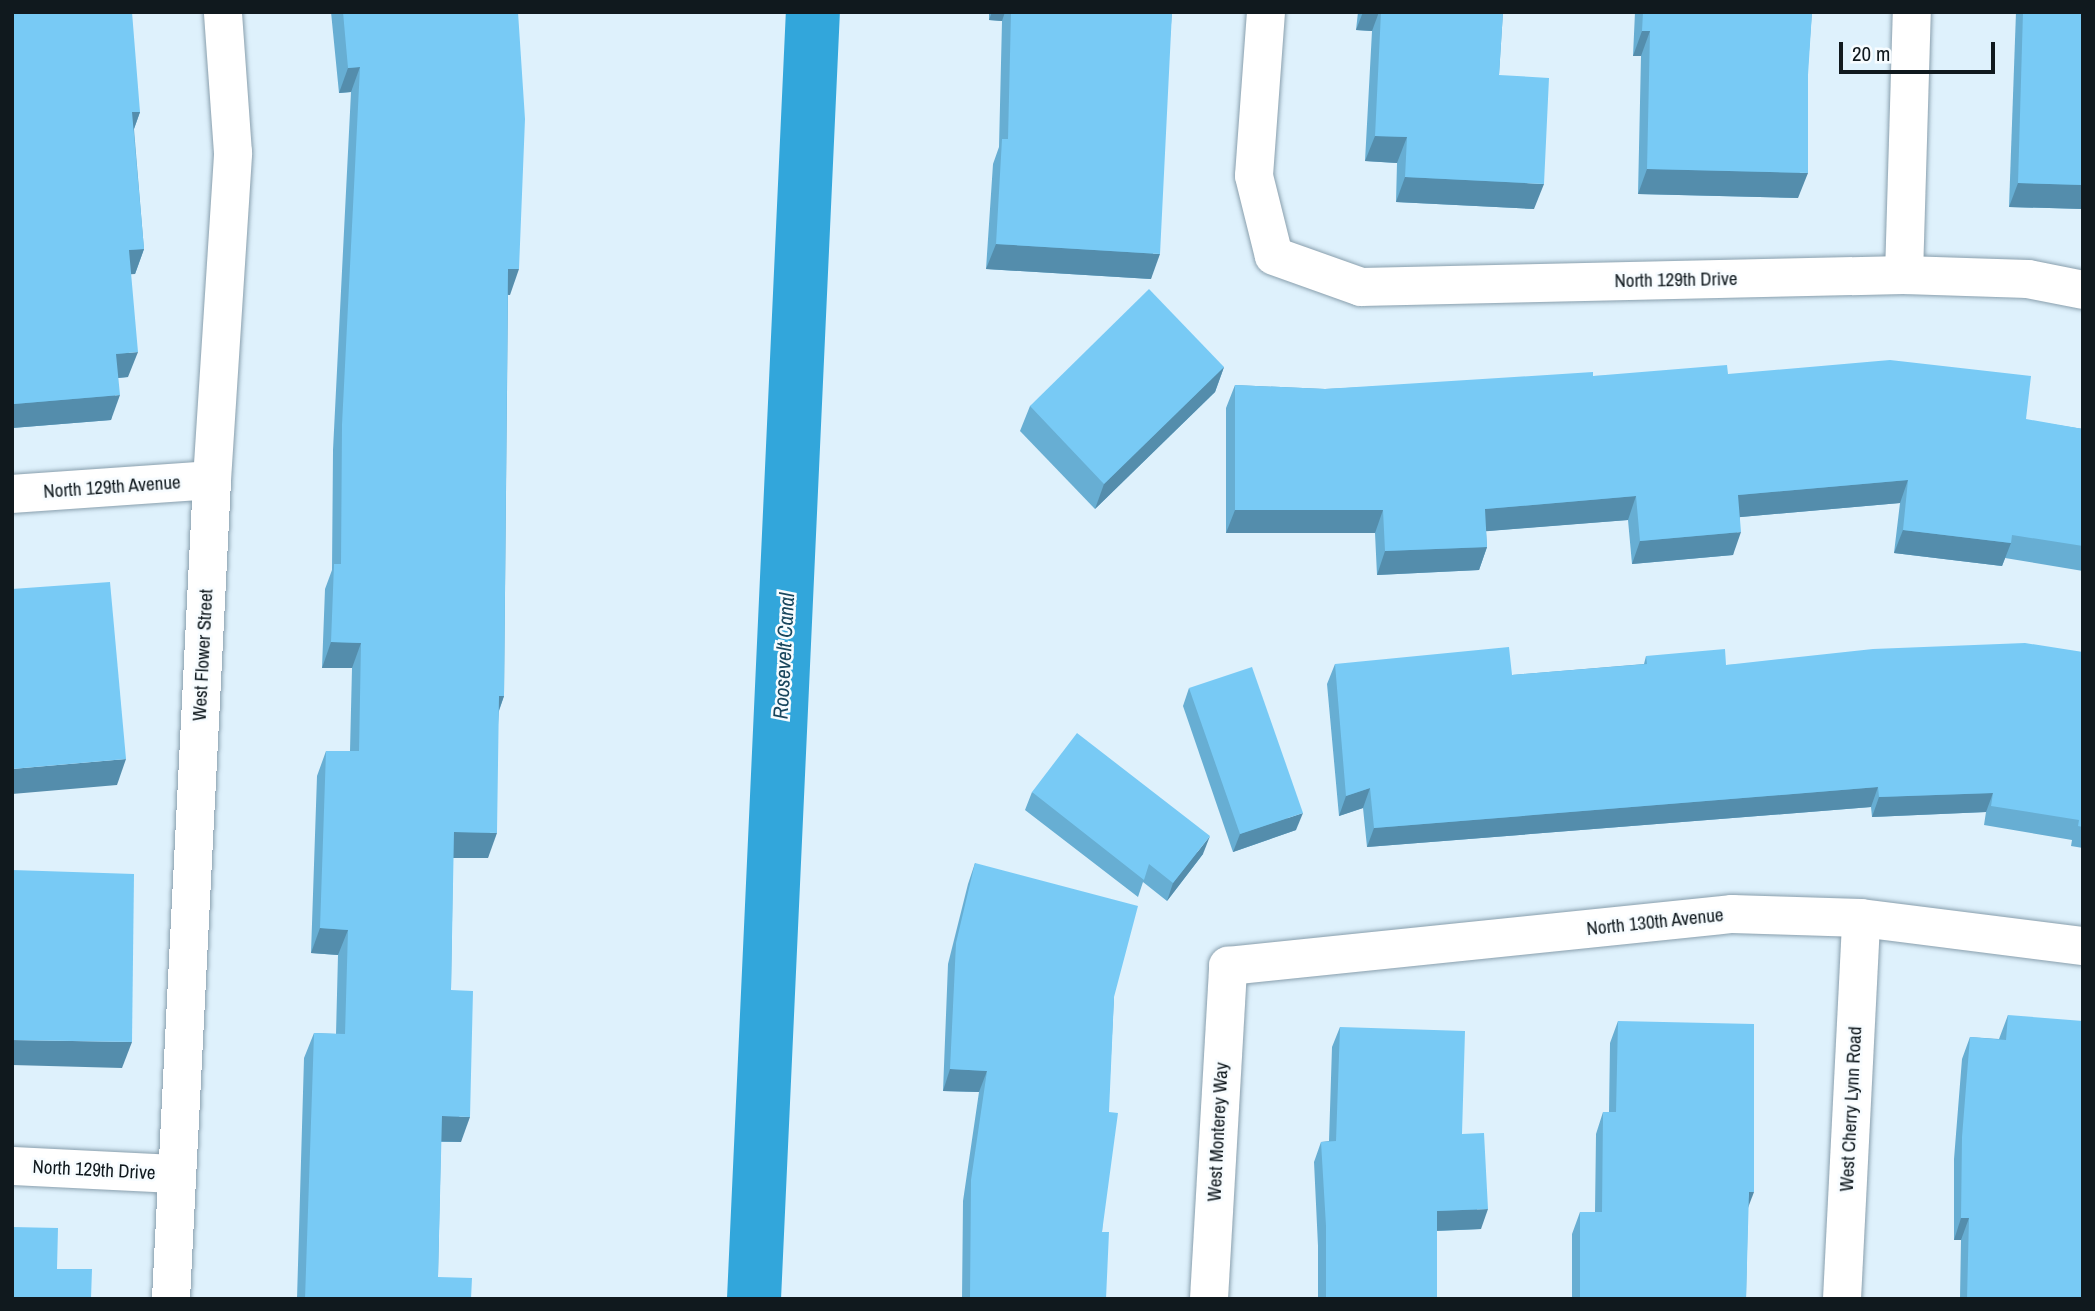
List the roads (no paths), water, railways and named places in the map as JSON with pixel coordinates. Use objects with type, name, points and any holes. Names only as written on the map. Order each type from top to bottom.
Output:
[{"type":"street","name":"West Flower Street","points":[[171,1299],[212,481],[233,153],[223,12]]},
{"type":"street","name":"North 129th Drive","points":[[1266,12],[1254,176],[1273,256],[1361,287],[1904,275],[2028,279],[2083,290]]},
{"type":"street","points":[[1904,275],[1912,12]]},
{"type":"street","name":"North 129th Avenue","points":[[12,494],[212,481]]},
{"type":"street","name":"North 130th Avenue","points":[[1228,966],[1732,914],[1861,918],[2083,946]]},
{"type":"street","name":"West Cherry Lynn Road","points":[[1842,1299],[1861,918]]},
{"type":"street","name":"West Monterey Way","points":[[1209,1299],[1228,966]]},
{"type":"street","name":"North 129th Drive","points":[[12,1166],[176,1174]]},
{"type":"waterway","name":"Roosevelt Canal","points":[[754,1299],[813,12]]}]
